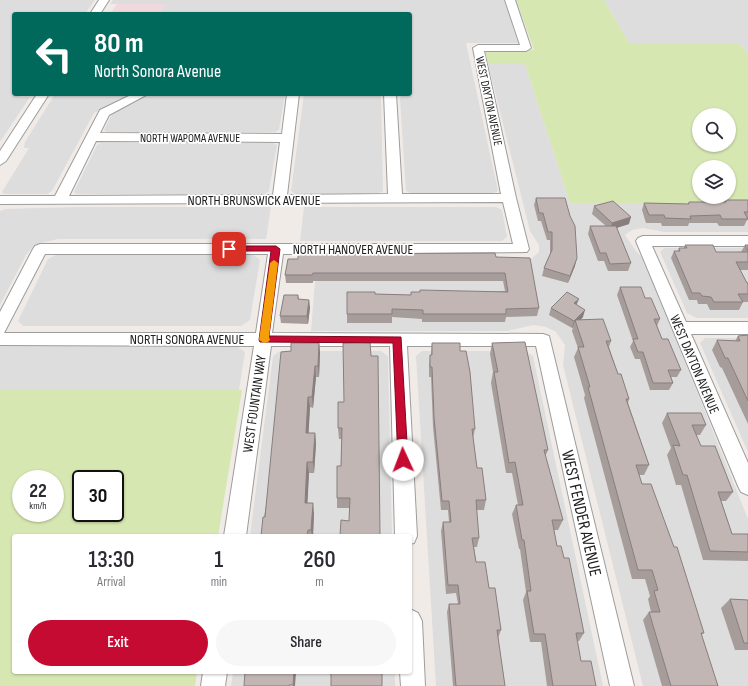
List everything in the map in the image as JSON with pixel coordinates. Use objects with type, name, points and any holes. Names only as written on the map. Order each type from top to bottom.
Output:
[{"type":"street","points":[[96,12],[104,0]]},
{"type":"street","name":"WEST DAYTON AVENUE","points":[[510,0],[526,48],[478,48],[509,198],[522,249]]},
{"type":"street","points":[[0,161],[42,96]]},
{"type":"street","points":[[60,200],[104,113],[138,96]]},
{"type":"street","points":[[279,200],[293,96]]},
{"type":"street","points":[[390,96],[395,199]]},
{"type":"street","name":"NORTH WAPOMA AVENUE","points":[[92,137],[288,138]]},
{"type":"street","name":"NORTH BRUNSWICK AVENUE","points":[[0,200],[509,198]]},
{"type":"street","name":"WEST DAYTON AVENUE","points":[[748,241],[643,241],[748,486]]},
{"type":"street","name":"NORTH HANOVER AVENUE","points":[[0,328],[40,249],[522,249]]},
{"type":"street","name":"WEST FOUNTAIN WAY","points":[[235,534],[276,249]]},
{"type":"street","points":[[680,328],[748,328]]},
{"type":"street","name":"NORTH SONORA AVENUE","points":[[0,339],[543,340]]},
{"type":"street","points":[[398,340],[406,534]]},
{"type":"street","name":"WEST FENDER AVENUE","points":[[543,340],[622,686]]},
{"type":"street","points":[[412,664],[413,686]]},
{"type":"street","points":[[213,686],[215,674]]},
{"type":"shaded area","points":[[0,0],[95,0],[86,12],[12,12],[12,96],[30,97],[0,142]]},
{"type":"shaded area","points":[[113,0],[504,0],[518,43],[466,43],[498,191],[494,193],[410,193],[406,191],[400,98],[402,96],[412,96],[412,12],[161,12],[165,4],[110,4]]},
{"type":"shaded area","points":[[604,0],[748,0],[748,54],[739,43],[629,43]]},
{"type":"shaded area","points":[[117,4],[165,4],[161,12],[111,12]]},
{"type":"shaded area","points":[[488,64],[525,64],[570,203],[748,203],[748,232],[664,232],[643,228],[632,230],[625,235],[636,251],[644,259],[748,519],[748,686],[643,686],[563,365],[565,345],[556,332],[546,327],[533,325],[507,331],[311,331],[317,257],[530,260],[539,252],[539,245],[530,231]]},
{"type":"shaded area","points":[[54,96],[128,96],[94,113],[52,191],[47,194],[5,194],[2,192],[29,148],[24,148],[25,142]]},
{"type":"shaded area","points":[[146,96],[285,96],[279,130],[275,132],[107,132],[104,130],[111,116],[117,111]]},
{"type":"shaded area","points":[[304,96],[380,96],[383,191],[380,193],[295,194],[291,191]]},
{"type":"shaded area","points":[[101,143],[273,143],[277,145],[269,191],[265,194],[77,194],[74,192],[97,145]]},
{"type":"shaded area","points":[[78,207],[271,207],[266,239],[58,239],[41,243],[32,248],[26,255],[0,305],[0,211],[5,209]]},
{"type":"shaded area","points":[[304,207],[496,207],[502,210],[507,237],[502,241],[300,241]]},
{"type":"shaded area","points":[[664,248],[748,248],[748,318],[696,318],[687,313],[660,252]]},
{"type":"shaded area","points":[[56,255],[254,255],[260,260],[250,320],[241,326],[23,326],[18,321],[48,259]]},
{"type":"shaded area","points":[[705,338],[748,338],[748,452],[700,343]]},
{"type":"shaded area","points":[[0,346],[237,346],[245,352],[239,390],[0,390]]},
{"type":"shaded area","points":[[280,351],[381,351],[388,356],[392,534],[250,534],[273,356]]},
{"type":"shaded area","points":[[422,351],[525,351],[533,356],[603,686],[436,686],[416,356]]},
{"type":"shaded area","points":[[233,674],[395,674],[395,686],[231,686]]},
{"type":"green space","points":[[516,0],[604,0],[629,43],[739,43],[748,54],[748,203],[736,203],[736,160],[692,160],[692,203],[570,203],[525,64],[488,64],[485,51],[534,50]]},
{"type":"green space","points":[[0,390],[242,390],[218,534],[12,534],[12,674],[197,674],[195,686],[0,686]]},
{"type":"building","points":[[536,198],[565,198],[570,216],[575,226],[577,258],[570,276],[544,268],[552,250],[552,232],[548,232],[543,213],[539,213]]},
{"type":"building","points":[[736,200],[748,200],[748,212],[744,212],[748,219],[722,219],[720,215],[690,216],[691,219],[665,218],[664,215],[649,215],[644,203],[689,204],[689,202],[692,202],[692,204],[736,204]]},
{"type":"building","points":[[613,201],[631,217],[612,223],[594,206]]},
{"type":"building","points":[[590,226],[616,226],[631,263],[610,264],[606,253],[600,253]]},
{"type":"building","points":[[685,245],[713,245],[716,252],[748,252],[748,262],[736,262],[748,283],[748,294],[738,294],[743,302],[714,302],[711,297],[702,296],[700,293],[692,293],[674,251],[680,251],[679,248],[687,248]]},
{"type":"building","points":[[495,253],[496,257],[530,258],[539,308],[506,309],[506,314],[423,314],[423,310],[392,309],[392,314],[347,314],[347,292],[375,292],[375,294],[411,295],[411,292],[420,292],[420,290],[508,292],[505,273],[313,273],[312,275],[285,275],[288,259],[298,259],[298,254]]},
{"type":"building","points":[[620,287],[641,287],[645,298],[651,298],[660,319],[654,319],[662,339],[668,339],[681,370],[668,370],[673,383],[653,383],[643,352],[638,352],[633,339],[638,339]]},
{"type":"building","points":[[567,292],[579,299],[574,303],[585,310],[574,321],[551,308]]},
{"type":"building","points":[[284,295],[298,295],[298,299],[309,300],[307,316],[280,316]]},
{"type":"building","points":[[603,319],[611,341],[606,341],[618,374],[621,374],[629,399],[626,399],[649,465],[636,465],[642,484],[651,484],[674,547],[677,547],[704,633],[701,633],[718,686],[671,686],[649,612],[660,612],[654,591],[658,590],[652,570],[638,570],[578,347],[584,347],[575,320]]},
{"type":"building","points":[[748,335],[748,401],[728,358],[725,358],[717,340],[740,341],[738,336]]},
{"type":"building","points":[[370,342],[371,356],[378,356],[380,534],[340,534],[341,520],[349,521],[350,498],[337,498],[337,466],[341,466],[342,428],[338,428],[338,402],[344,402],[343,343]]},
{"type":"building","points":[[525,342],[548,450],[544,450],[563,520],[552,520],[557,546],[561,546],[564,558],[569,558],[584,633],[576,633],[581,661],[591,661],[596,686],[553,686],[545,634],[534,634],[527,591],[531,591],[524,540],[522,540],[516,505],[523,505],[515,462],[509,463],[494,372],[498,372],[492,343]]},
{"type":"building","points":[[291,343],[319,343],[318,366],[315,366],[312,397],[308,397],[306,433],[315,433],[313,462],[307,462],[305,503],[313,503],[311,530],[308,530],[307,534],[261,534],[263,517],[265,517],[281,352],[291,351]]},
{"type":"building","points":[[432,343],[460,343],[460,351],[466,351],[470,372],[475,429],[472,429],[477,468],[482,468],[486,500],[476,500],[479,538],[472,538],[476,562],[485,562],[489,588],[495,588],[501,630],[497,630],[505,686],[456,686],[449,604],[460,604],[458,585],[448,585],[443,522],[451,522],[449,501],[442,501],[434,417],[432,367],[430,367]]},
{"type":"building","points":[[667,413],[701,413],[706,425],[692,425],[701,446],[715,446],[733,492],[718,492],[732,534],[748,534],[748,552],[710,551],[687,475],[683,475],[673,445],[680,446]]},
{"type":"building","points":[[730,599],[748,600],[748,643],[744,643]]},
{"type":"building","points":[[245,674],[294,674],[293,685],[289,686],[244,686]]},
{"type":"building","points":[[331,674],[382,674],[382,686],[331,686]]},
{"type":"slow traffic","points":[[265,340],[274,263]]},
{"type":"route","points":[[229,249],[276,249],[264,340],[398,340],[403,460]]}]
